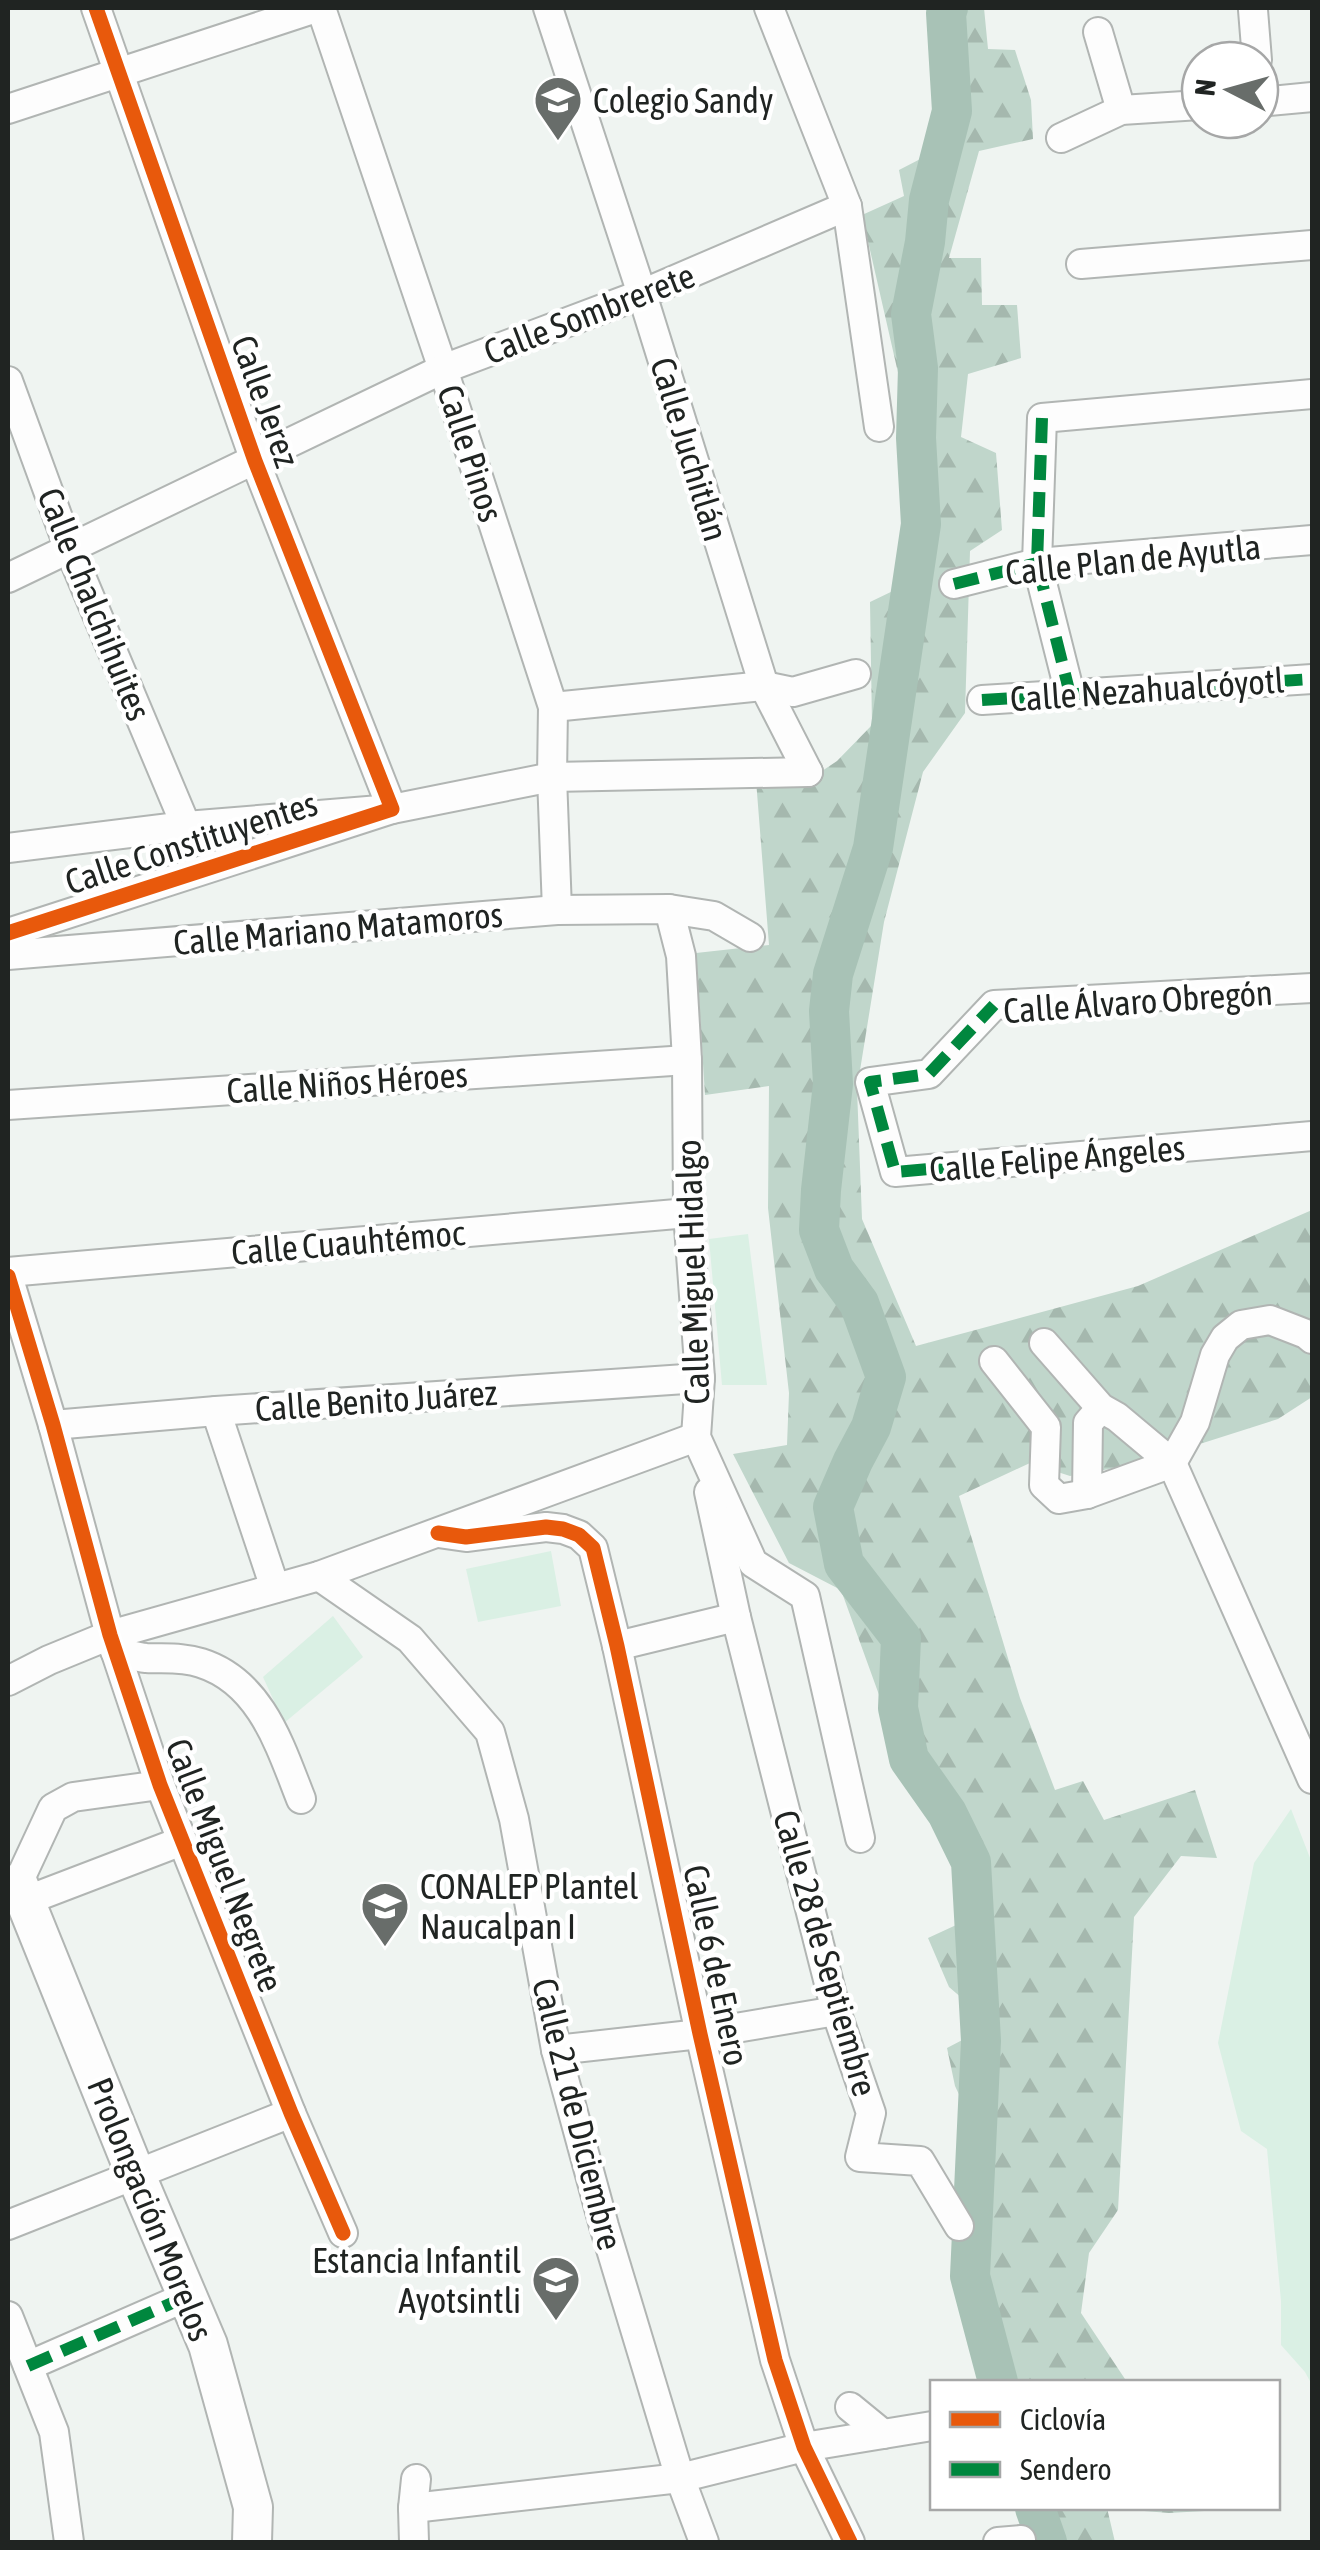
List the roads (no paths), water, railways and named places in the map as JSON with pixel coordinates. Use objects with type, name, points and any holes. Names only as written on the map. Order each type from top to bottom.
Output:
[{"type":"main road","name":"Prolongación Morelos","points":[[17,1891],[208,2345],[253,2508],[252,2542]]},
{"type":"street","name":"Calle Jerez","points":[[96,8],[255,461],[392,809]]},
{"type":"street","points":[[8,109],[319,8]]},
{"type":"street","name":"Calle Pinos","points":[[319,8],[444,369],[553,707],[557,910]]},
{"type":"street","name":"Calle Juchitlán","points":[[548,8],[764,686],[808,772]]},
{"type":"street","points":[[769,8],[847,206],[878,427]]},
{"type":"street","points":[[1253,10],[1255,40]]},
{"type":"street","points":[[1098,32],[1121,110]]},
{"type":"street","points":[[1280,100],[1312,96]]},
{"type":"street","points":[[1061,138],[1121,110],[1180,107]]},
{"type":"street","name":"Calle Sombrerete","points":[[8,578],[444,369],[642,294],[847,206]]},
{"type":"street","points":[[1082,264],[1312,245]]},
{"type":"street","name":"Calle Chalchihuites","points":[[8,381],[69,548],[186,826]]},
{"type":"street","points":[[1070,694],[1037,564],[1042,418],[1312,394]]},
{"type":"street","name":"Calle Plan de Ayutla","points":[[954,584],[1037,564],[1312,540]]},
{"type":"street","points":[[553,707],[764,686],[793,692],[856,674]]},
{"type":"street","name":"Calle Nezahualcóyotl","points":[[982,700],[1312,679]]},
{"type":"street","points":[[8,848],[186,826],[392,809],[552,777],[808,772],[793,692]]},
{"type":"street","name":"Calle Constituyentes","points":[[8,932],[392,809]]},
{"type":"street","name":"Calle Mariano Matamoros","points":[[8,955],[557,910],[668,909],[714,916],[750,937]]},
{"type":"street","name":"Calle Miguel Hidalgo","points":[[668,909],[680,956],[688,1060],[688,1212],[700,1378],[696,1437],[753,1563],[805,1596],[860,1838]]},
{"type":"street","name":"Calle Álvaro Obregón","points":[[870,1082],[929,1074],[994,1005],[1312,988]]},
{"type":"street","name":"Calle Niños Héroes","points":[[8,1105],[688,1060]]},
{"type":"street","name":"Calle Felipe Ángeles","points":[[870,1082],[895,1172],[1312,1136]]},
{"type":"street","name":"Calle Cuauhtémoc","points":[[8,1274],[688,1212]]},
{"type":"street","name":"Calle Miguel Negrete","points":[[8,1274],[113,1643],[160,1786],[290,2113],[343,2233]]},
{"type":"street","points":[[994,1362],[1046,1427],[1044,1484],[1059,1500],[1087,1494],[1172,1463],[1196,1422],[1215,1356],[1240,1325],[1270,1320],[1312,1340]]},
{"type":"street","points":[[1044,1343],[1101,1408],[1172,1463],[1312,1779]]},
{"type":"street","name":"Calle Benito Juárez","points":[[53,1425],[700,1378]]},
{"type":"street","points":[[1087,1494],[1088,1423],[1101,1408]]},
{"type":"street","points":[[216,1411],[274,1588]]},
{"type":"street","points":[[8,1680],[49,1660],[319,1576],[696,1437]]},
{"type":"street","name":"Calle 28 de Septiembre","points":[[696,1437],[736,1618],[836,2011],[871,2113],[860,2156],[920,2161],[959,2226]]},
{"type":"street","name":"Calle 6 de Enero","points":[[438,1533],[466,1537],[563,1528],[593,1548],[775,2360],[804,2447],[850,2542]]},
{"type":"street","name":"Calle 21 de Diciembre","points":[[319,1576],[410,1639],[490,1732],[514,1819],[556,2050],[604,2226],[680,2478],[704,2542]]},
{"type":"street","points":[[617,1646],[736,1618]]},
{"type":"street","points":[[113,1643],[144,1658],[201,1662],[237,1682],[270,1726],[300,1799]]},
{"type":"street","points":[[17,1891],[53,1808],[73,1797],[160,1786]]},
{"type":"street","points":[[17,1891],[182,1841]]},
{"type":"street","points":[[556,2050],[700,2034],[836,2011]]},
{"type":"street","points":[[8,2225],[290,2113]]},
{"type":"street","points":[[28,2366],[188,2296]]},
{"type":"street","points":[[8,2316],[54,2432],[69,2542]]},
{"type":"street","points":[[850,2407],[884,2434]]},
{"type":"street","points":[[413,2508],[680,2478],[804,2447],[930,2426]]},
{"type":"street","points":[[414,2542],[416,2479]]},
{"type":"waterway","points":[[948,8],[952,111],[929,200],[911,314],[918,368],[916,438],[921,524],[873,848],[833,974],[829,1011],[833,1084],[819,1230],[834,1269],[859,1303],[886,1377],[871,1427],[833,1507],[844,1564],[901,1638],[898,1708],[909,1759],[947,1813],[971,1862],[981,2041],[970,2276],[997,2380]]},
{"type":"waterway","points":[[1036,2510],[1047,2542]]},
{"type":"place","name":"Colegio Sandy","points":[[558,142]]},
{"type":"place","name":"CONALEP Plantel Naucalpan I","points":[[385,1948]]},
{"type":"place","name":"Estancia Infantil Ayotsintli","points":[[556,2322]]}]
